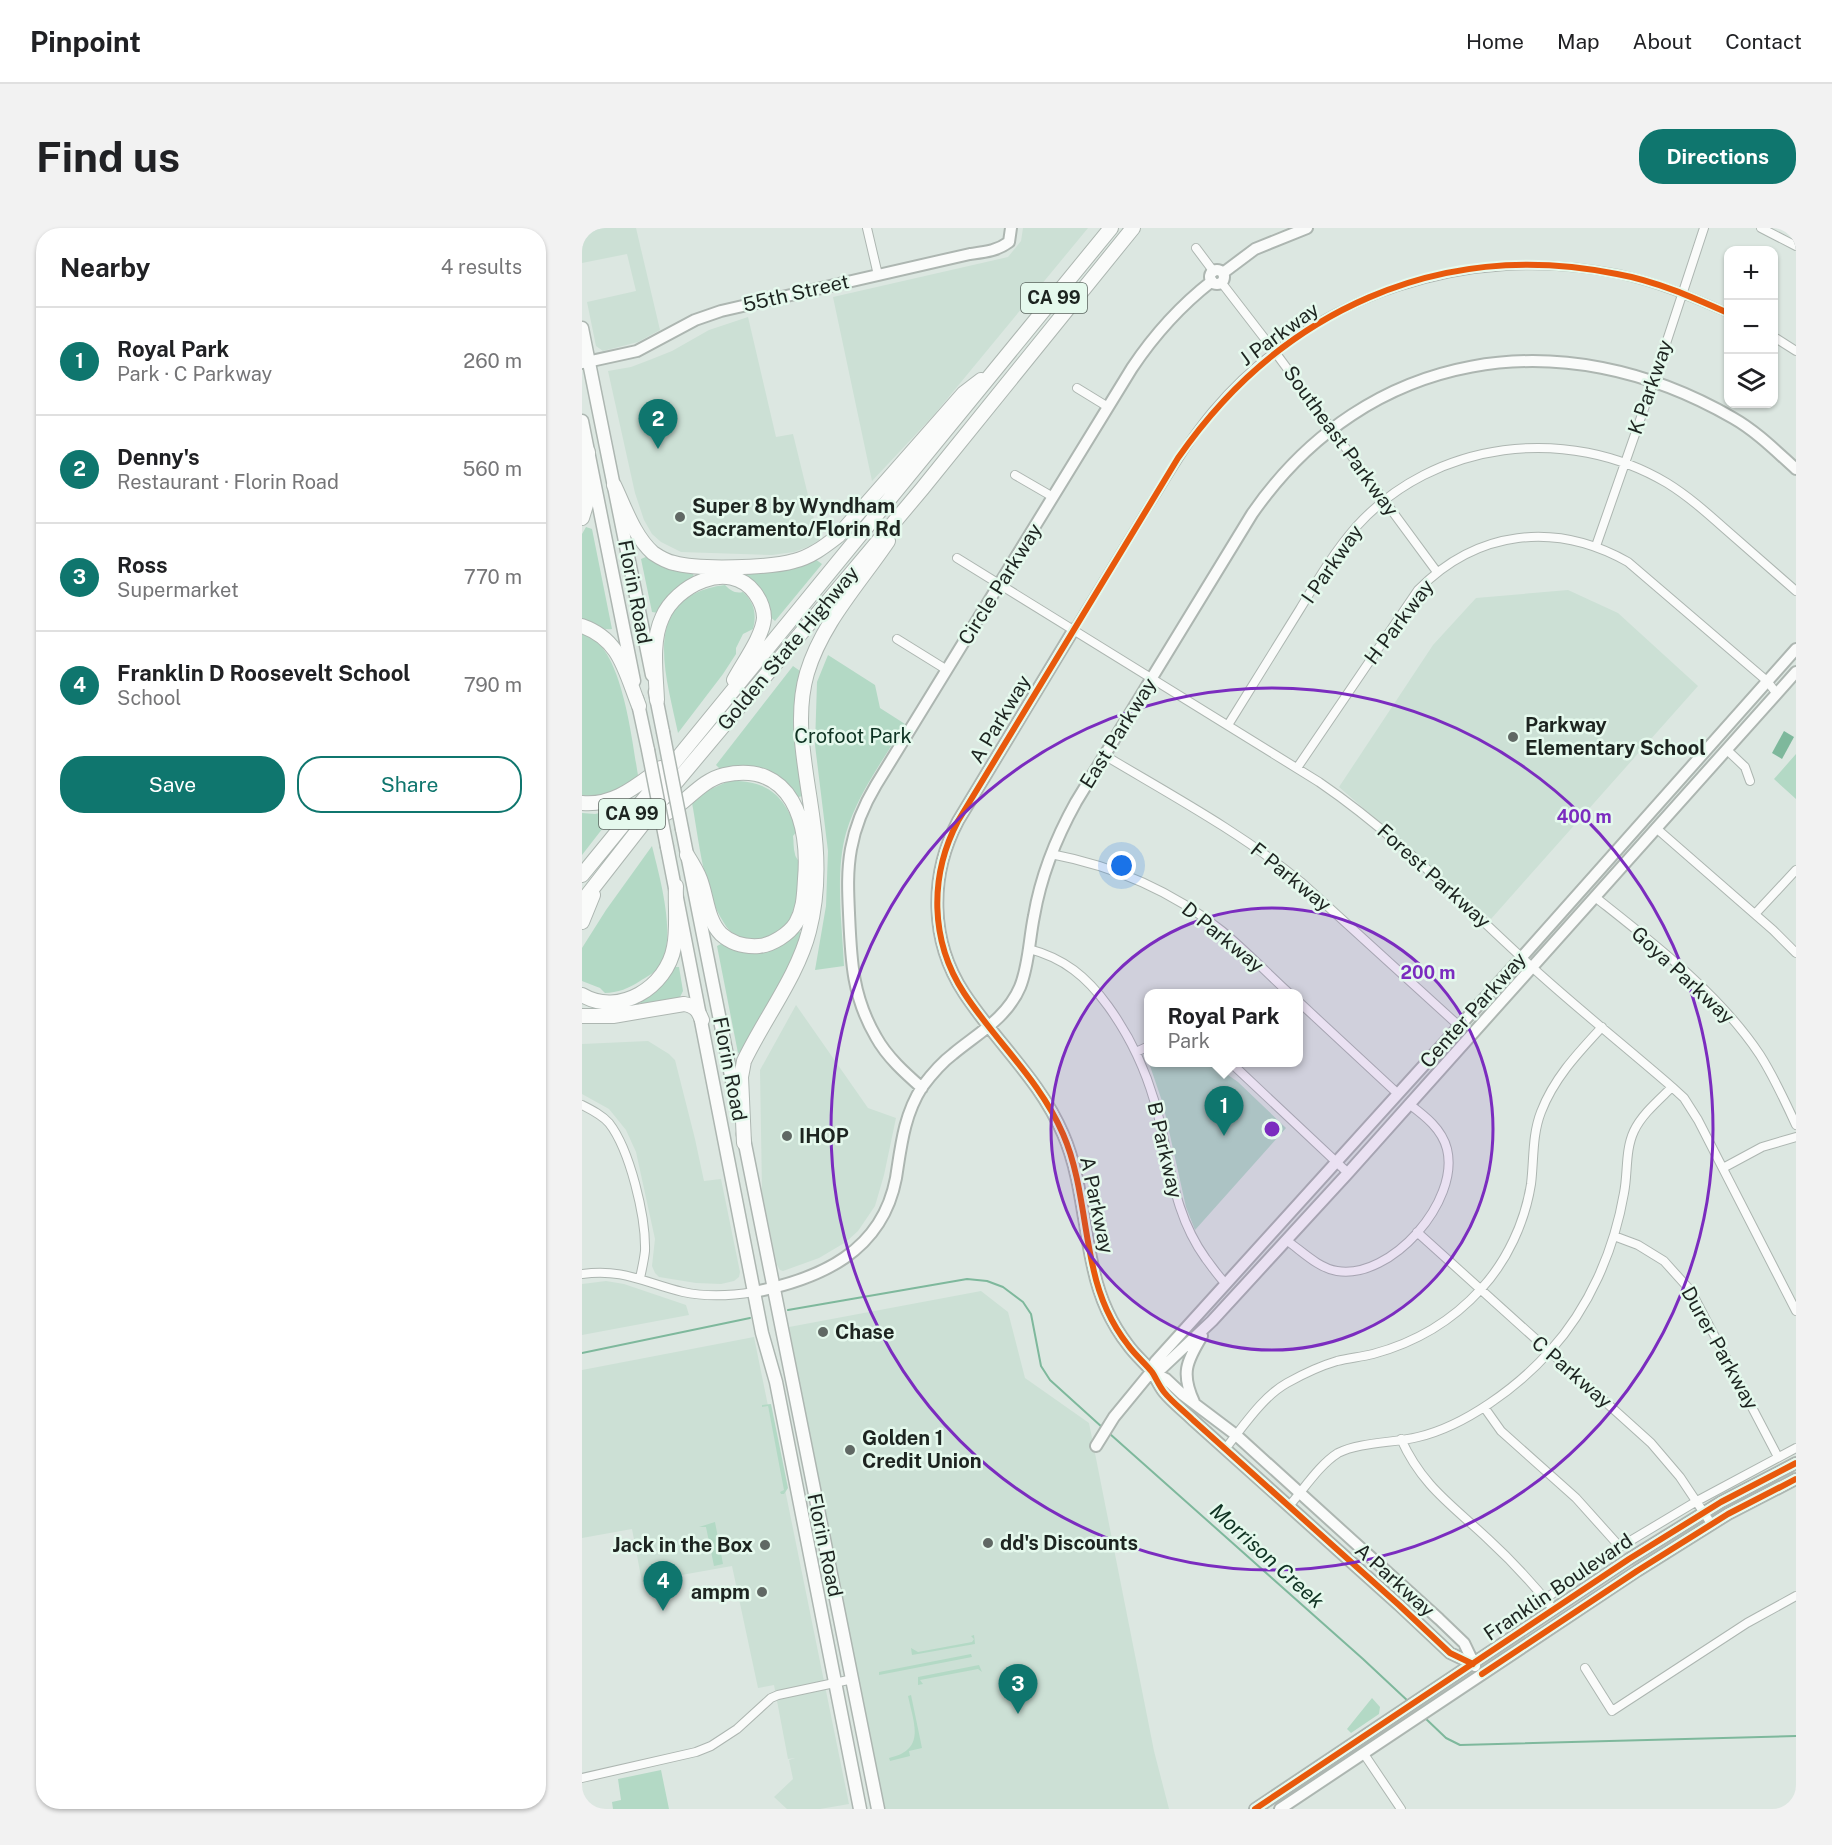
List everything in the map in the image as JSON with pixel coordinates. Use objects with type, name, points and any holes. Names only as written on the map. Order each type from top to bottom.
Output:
[{"type":"highway","name":"Golden State Highway","points":[[582,875],[1110,228]]},
{"type":"highway","name":"Golden State Highway","points":[[582,902],[667,793],[922,489],[1133,228]]},
{"type":"highway","points":[[614,485],[640,539],[654,554],[673,563],[693,566],[773,566],[796,561],[819,550],[838,536],[964,393],[997,369]]},
{"type":"highway","points":[[582,518],[586,506],[588,452]]},
{"type":"highway","points":[[744,1143],[741,1077],[744,1061],[799,958],[809,931],[814,899],[816,844],[802,737],[801,712],[806,675],[819,641],[829,623],[872,565],[922,489]]},
{"type":"highway","points":[[657,700],[657,635],[662,618],[672,601],[687,588],[704,580],[722,576],[737,579],[751,587],[760,600],[764,618],[761,631],[716,712]]},
{"type":"highway","points":[[582,626],[597,631],[610,642],[618,655],[639,706]]},
{"type":"highway","points":[[582,803],[594,804],[612,800],[628,792],[682,753]]},
{"type":"highway","points":[[644,825],[677,807],[704,784],[720,776],[739,772],[757,775],[774,782],[794,802],[803,828],[806,878],[803,907],[795,924],[783,936],[767,946],[748,947],[730,940],[720,933],[715,925],[700,878],[687,855]]},
{"type":"highway","points":[[582,922],[600,879]]},
{"type":"highway","points":[[582,995],[599,1003],[621,1002],[640,994],[658,980],[669,964],[674,946],[675,886]]},
{"type":"highway","points":[[582,1016],[613,1016],[684,1004],[691,1005],[698,1010],[702,1020]]},
{"type":"main road","name":"Florin Road","points":[[582,328],[585,363],[614,485],[878,1809]]},
{"type":"main road","name":"Florin Road","points":[[582,421],[762,1333],[778,1394],[860,1809]]},
{"type":"street","points":[[867,228],[878,275]]},
{"type":"street","name":"55th Street","points":[[585,363],[637,351],[694,320],[721,311],[970,254],[993,251],[1009,242],[1011,228]]},
{"type":"street","name":"Circle Parkway","points":[[922,1088],[888,1056],[877,1040],[860,1005],[851,960],[848,870],[851,848],[865,804],[1142,353],[1163,326],[1195,294],[1217,277],[1255,249],[1307,228]]},
{"type":"street","name":"K Parkway","points":[[1596,546],[1704,228]]},
{"type":"street","points":[[1761,228],[1796,246]]},
{"type":"street","name":"Southeast Parkway","points":[[1196,248],[1437,572]]},
{"type":"street","name":"J Parkway","points":[[1074,629],[1178,458],[1233,389],[1275,352],[1319,322],[1371,296],[1420,280],[1473,268],[1532,265],[1590,269],[1647,281],[1724,311]]},
{"type":"street","points":[[1778,340],[1796,351]]},
{"type":"street","name":"East Parkway","points":[[582,1274],[616,1273],[640,1278],[670,1289],[704,1295],[720,1296],[754,1292],[794,1282],[827,1269],[850,1254],[870,1235],[879,1222],[890,1197],[896,1178],[903,1133],[914,1100],[951,1055],[989,1026],[1008,1006],[1020,988],[1028,962],[1038,895],[1051,854],[1070,812],[1266,495],[1297,459],[1332,429],[1362,408],[1394,391],[1427,379],[1482,365],[1529,360],[1565,362],[1612,369],[1654,380],[1687,394],[1734,418],[1796,469]]},
{"type":"street","points":[[1077,388],[1108,407]]},
{"type":"street","name":"I Parkway","points":[[1228,725],[1336,552],[1358,525],[1405,486],[1460,460],[1494,451],[1554,448],[1589,452],[1624,463],[1654,476],[1684,494],[1796,591]]},
{"type":"street","points":[[1015,475],[1053,497]]},
{"type":"street","name":"H Parkway","points":[[1297,768],[1407,603],[1437,572],[1463,555],[1478,548],[1511,539],[1545,536],[1562,538],[1596,546],[1628,562],[1767,681],[1777,694]]},
{"type":"street","name":"Forest Parkway","points":[[957,558],[1297,768],[1358,810],[1400,844],[1533,967],[1672,1087],[1688,1105],[1723,1168],[1796,1311]]},
{"type":"street","name":"A Parkway","points":[[1074,629],[958,821],[947,844],[937,886],[937,921],[945,954],[964,993],[1046,1100],[1061,1128],[1076,1176],[1093,1269],[1104,1305],[1121,1336],[1151,1372],[1163,1391],[1224,1449],[1450,1653],[1473,1664]]},
{"type":"street","points":[[897,639],[947,670]]},
{"type":"street","name":"Center Parkway","points":[[1096,1446],[1114,1417],[1151,1372],[1155,1362],[1522,957],[1796,649]]},
{"type":"street","name":"Center Parkway","points":[[1151,1372],[1162,1368],[1212,1321],[1348,1173],[1796,672]]},
{"type":"street","points":[[1726,750],[1745,766],[1750,781]]},
{"type":"street","name":"F Parkway","points":[[1104,755],[1234,832],[1276,862],[1458,1025]]},
{"type":"street","points":[[1656,828],[1796,953]]},
{"type":"street","name":"D Parkway","points":[[1051,854],[1095,864],[1170,895],[1223,932],[1286,989]]},
{"type":"street","points":[[1755,914],[1796,870]]},
{"type":"street","name":"Goya Parkway","points":[[1595,897],[1700,985],[1728,1014],[1774,1078],[1796,1125]]},
{"type":"street","name":"B Parkway","points":[[1029,949],[1061,960],[1084,977],[1116,1017],[1136,1052],[1154,1100],[1176,1198],[1182,1215],[1198,1248],[1226,1284]]},
{"type":"street","points":[[1303,1006],[1397,1093]]},
{"type":"street","points":[[1224,1449],[1269,1397],[1285,1384],[1329,1364],[1391,1349],[1422,1335],[1450,1317],[1480,1290],[1509,1249],[1522,1218],[1531,1185],[1535,1136],[1542,1111],[1566,1067],[1602,1027]]},
{"type":"street","points":[[1136,1052],[1144,1048]]},
{"type":"street","points":[[1235,1067],[1348,1173]]},
{"type":"street","points":[[1289,1506],[1326,1464],[1338,1454],[1353,1448],[1418,1437],[1438,1430],[1484,1407],[1519,1381],[1549,1352],[1588,1298],[1614,1236],[1624,1192],[1628,1149],[1633,1134],[1641,1120],[1672,1087]]},
{"type":"street","points":[[1286,1240],[1328,1268],[1352,1271],[1384,1259],[1417,1232],[1434,1210],[1441,1194],[1448,1172],[1448,1155],[1439,1132],[1409,1104]]},
{"type":"street","points":[[582,1106],[592,1110],[608,1122],[621,1142],[627,1157],[644,1234],[644,1258],[640,1278]]},
{"type":"street","points":[[1723,1168],[1762,1147],[1796,1137]]},
{"type":"street","name":"C Parkway","points":[[1417,1232],[1651,1443],[1674,1470],[1712,1525]]},
{"type":"street","name":"Durer Parkway","points":[[1614,1236],[1638,1245],[1664,1262],[1691,1291],[1778,1457]]},
{"type":"street","points":[[1195,1403],[1188,1388],[1186,1366],[1190,1355],[1212,1321]]},
{"type":"street","name":"A Parkway","points":[[1151,1372],[1166,1379],[1236,1435],[1464,1642],[1473,1664],[1482,1674]]},
{"type":"street","points":[[1484,1407],[1501,1431],[1576,1498],[1620,1547]]},
{"type":"street","points":[[1401,1439],[1414,1466],[1431,1487],[1488,1539],[1554,1610]]},
{"type":"street","points":[[1545,1599],[1620,1547],[1697,1501],[1796,1448]]},
{"type":"street","name":"Franklin Boulevard","points":[[1255,1809],[1629,1559],[1721,1502],[1796,1463]]},
{"type":"street","name":"Franklin Boulevard","points":[[1280,1809],[1637,1571],[1728,1514],[1796,1479]]},
{"type":"street","points":[[1585,1668],[1612,1711],[1747,1623],[1796,1596]]},
{"type":"street","points":[[582,1778],[696,1752],[711,1746],[737,1730],[771,1698],[853,1679]]},
{"type":"street","points":[[1364,1754],[1401,1809]]},
{"type":"shaded area","points":[[582,228],[586,231],[603,228],[636,228],[660,330],[638,342],[603,351],[596,346],[587,302],[636,291],[627,254],[582,263]]},
{"type":"shaded area","points":[[1023,228],[1088,228],[933,416],[872,481],[833,297],[1008,257],[1021,241]]},
{"type":"shaded area","points":[[748,317],[776,437],[793,434],[819,540],[794,552],[772,555],[681,552],[661,542],[652,534],[644,520],[635,493],[608,371],[631,367],[652,359],[672,351],[709,330]]},
{"type":"shaded area","name":"Parkway Elementary School","points":[[1568,590],[1618,613],[1698,686],[1491,919],[1339,787],[1433,645],[1476,598]]},
{"type":"shaded area","points":[[1784,731],[1794,737],[1782,759],[1772,753]]},
{"type":"shaded area","points":[[796,1005],[868,1108],[896,1118],[875,1206],[858,1231],[846,1242],[819,1258],[783,1271],[777,1265],[762,1191],[760,1070]]},
{"type":"shaded area","points":[[648,1041],[675,1060],[704,1181],[721,1179],[740,1272],[739,1277],[734,1281],[721,1284],[696,1283],[659,1277],[655,1273],[652,1266],[655,1239],[636,1152],[626,1130],[609,1109],[582,1094],[582,1044]]},
{"type":"shaded area","points":[[606,1281],[624,1284],[686,1305],[689,1315],[582,1335],[582,1284]]},
{"type":"shaded area","points":[[981,1291],[1008,1312],[1025,1378],[1089,1423],[1154,1751],[1169,1809],[884,1809],[789,1327]]},
{"type":"shaded area","points":[[754,1337],[849,1804],[820,1809],[787,1809],[774,1797],[793,1779],[789,1760],[795,1758],[788,1759],[774,1685],[758,1688],[732,1566],[642,1582],[632,1529],[582,1538],[582,1370]]},
{"type":"green space","points":[[586,527],[592,529],[612,629],[601,628],[582,621],[582,534]]},
{"type":"green space","points":[[648,556],[665,568],[693,573],[694,578],[659,613],[652,612],[641,559]]},
{"type":"green space","points":[[815,559],[822,564],[775,621],[768,615],[745,579],[748,572]]},
{"type":"green space","points":[[725,585],[733,591],[743,592],[750,600],[755,618],[753,629],[743,634],[736,648],[736,654],[723,674],[678,733],[665,663],[664,641],[669,621],[679,604],[698,592]]},
{"type":"green space","points":[[582,634],[596,640],[607,654],[616,673],[628,717],[638,775],[613,793],[582,798]]},
{"type":"green space","name":"Crofoot Park","points":[[828,655],[875,685],[880,708],[905,724],[864,790],[846,833],[840,881],[844,966],[815,970],[826,906],[828,851],[815,745],[817,682]]},
{"type":"green space","points":[[793,666],[800,671],[795,719],[796,748],[803,796],[798,797],[773,776],[763,771],[743,766],[720,769],[716,765]]},
{"type":"green space","points":[[1796,754],[1796,799],[1774,779]]},
{"type":"green space","points":[[729,781],[754,783],[773,792],[786,808],[797,831],[793,836],[795,855],[800,866],[796,901],[789,920],[783,928],[776,935],[766,939],[745,939],[733,933],[717,910],[706,880],[692,803],[702,793]]},
{"type":"green space","points":[[609,811],[613,815],[582,855],[582,813],[595,814]]},
{"type":"green space","points":[[652,846],[666,908],[667,942],[664,956],[652,974],[628,988],[605,993],[600,988],[582,981],[582,948]]},
{"type":"green space","points":[[796,931],[802,933],[788,967],[745,1051],[738,1053],[717,946],[725,942],[735,948]]},
{"type":"green space","points":[[673,967],[679,967],[683,991],[680,997],[641,1005],[640,1001],[663,982]]},
{"type":"green space","points":[[1150,1067],[1217,1067],[1238,1082],[1286,1128],[1195,1230],[1186,1207],[1163,1104]]},
{"type":"green space","points":[[771,1404],[788,1488],[784,1494],[780,1492],[784,1490],[768,1406],[762,1407],[762,1405]]},
{"type":"green space","points":[[715,1522],[723,1564],[714,1566],[706,1527],[699,1527]]},
{"type":"green space","points":[[974,1635],[975,1644],[912,1655],[911,1648],[918,1652],[972,1642],[974,1639],[971,1636]]},
{"type":"green space","points":[[971,1654],[972,1657],[879,1675],[879,1672]]},
{"type":"green space","points":[[979,1665],[982,1672],[978,1669],[920,1680],[923,1684],[918,1685],[918,1677]]},
{"type":"green space","points":[[911,1695],[922,1748],[909,1751],[910,1756],[890,1761],[889,1758],[901,1754],[913,1742],[915,1734],[908,1696]]},
{"type":"green space","points":[[1372,1698],[1380,1707],[1379,1714],[1351,1733],[1347,1729]]},
{"type":"green space","points":[[661,1770],[669,1809],[613,1809],[612,1802],[621,1800],[618,1779]]},
{"type":"waterway","name":"Morrison Creek","points":[[788,1310],[967,1279],[987,1281],[1003,1287],[1023,1302],[1031,1314],[1041,1366],[1050,1380],[1103,1428]]},
{"type":"waterway","name":"Morrison Creek","points":[[582,1353],[750,1318]]},
{"type":"waterway","name":"Morrison Creek","points":[[1110,1434],[1409,1702]]},
{"type":"waterway","name":"Morrison Creek","points":[[1424,1717],[1446,1738],[1460,1745],[1796,1736]]},
{"type":"cycle path","points":[[1473,1664],[1450,1653],[1174,1403],[1122,1336],[1106,1308],[1095,1278],[1078,1183],[1063,1134],[1042,1096],[976,1011],[953,973],[945,952],[937,908],[942,864],[958,821],[1178,458],[1219,406],[1265,362],[1315,326],[1369,297],[1427,278],[1488,267],[1551,266],[1617,274],[1660,285],[1724,311]]},
{"type":"cycle path","points":[[1255,1809],[1629,1559],[1721,1502],[1796,1463]]},
{"type":"cycle path","points":[[1482,1674],[1637,1571],[1728,1514],[1796,1479]]},
{"type":"place","name":"Denny's","points":[[658,449]]},
{"type":"place","name":"Super 8 by Wyndham Sacramento/Florin Rd","points":[[680,517]]},
{"type":"place","name":"Parkway Elementary School","points":[[1513,737]]},
{"type":"place","name":"IHOP","points":[[787,1136]]},
{"type":"place","name":"Royal Park","points":[[1224,1136]]},
{"type":"place","name":"Chase","points":[[823,1332]]},
{"type":"place","name":"Golden 1 Credit Union","points":[[850,1450]]},
{"type":"place","name":"dd's Discounts","points":[[988,1543]]},
{"type":"place","name":"Jack in the Box","points":[[765,1545]]},
{"type":"place","name":"ampm","points":[[762,1592]]},
{"type":"place","name":"Franklin D Roosevelt School","points":[[663,1611]]},
{"type":"place","name":"Ross","points":[[1018,1714]]}]
